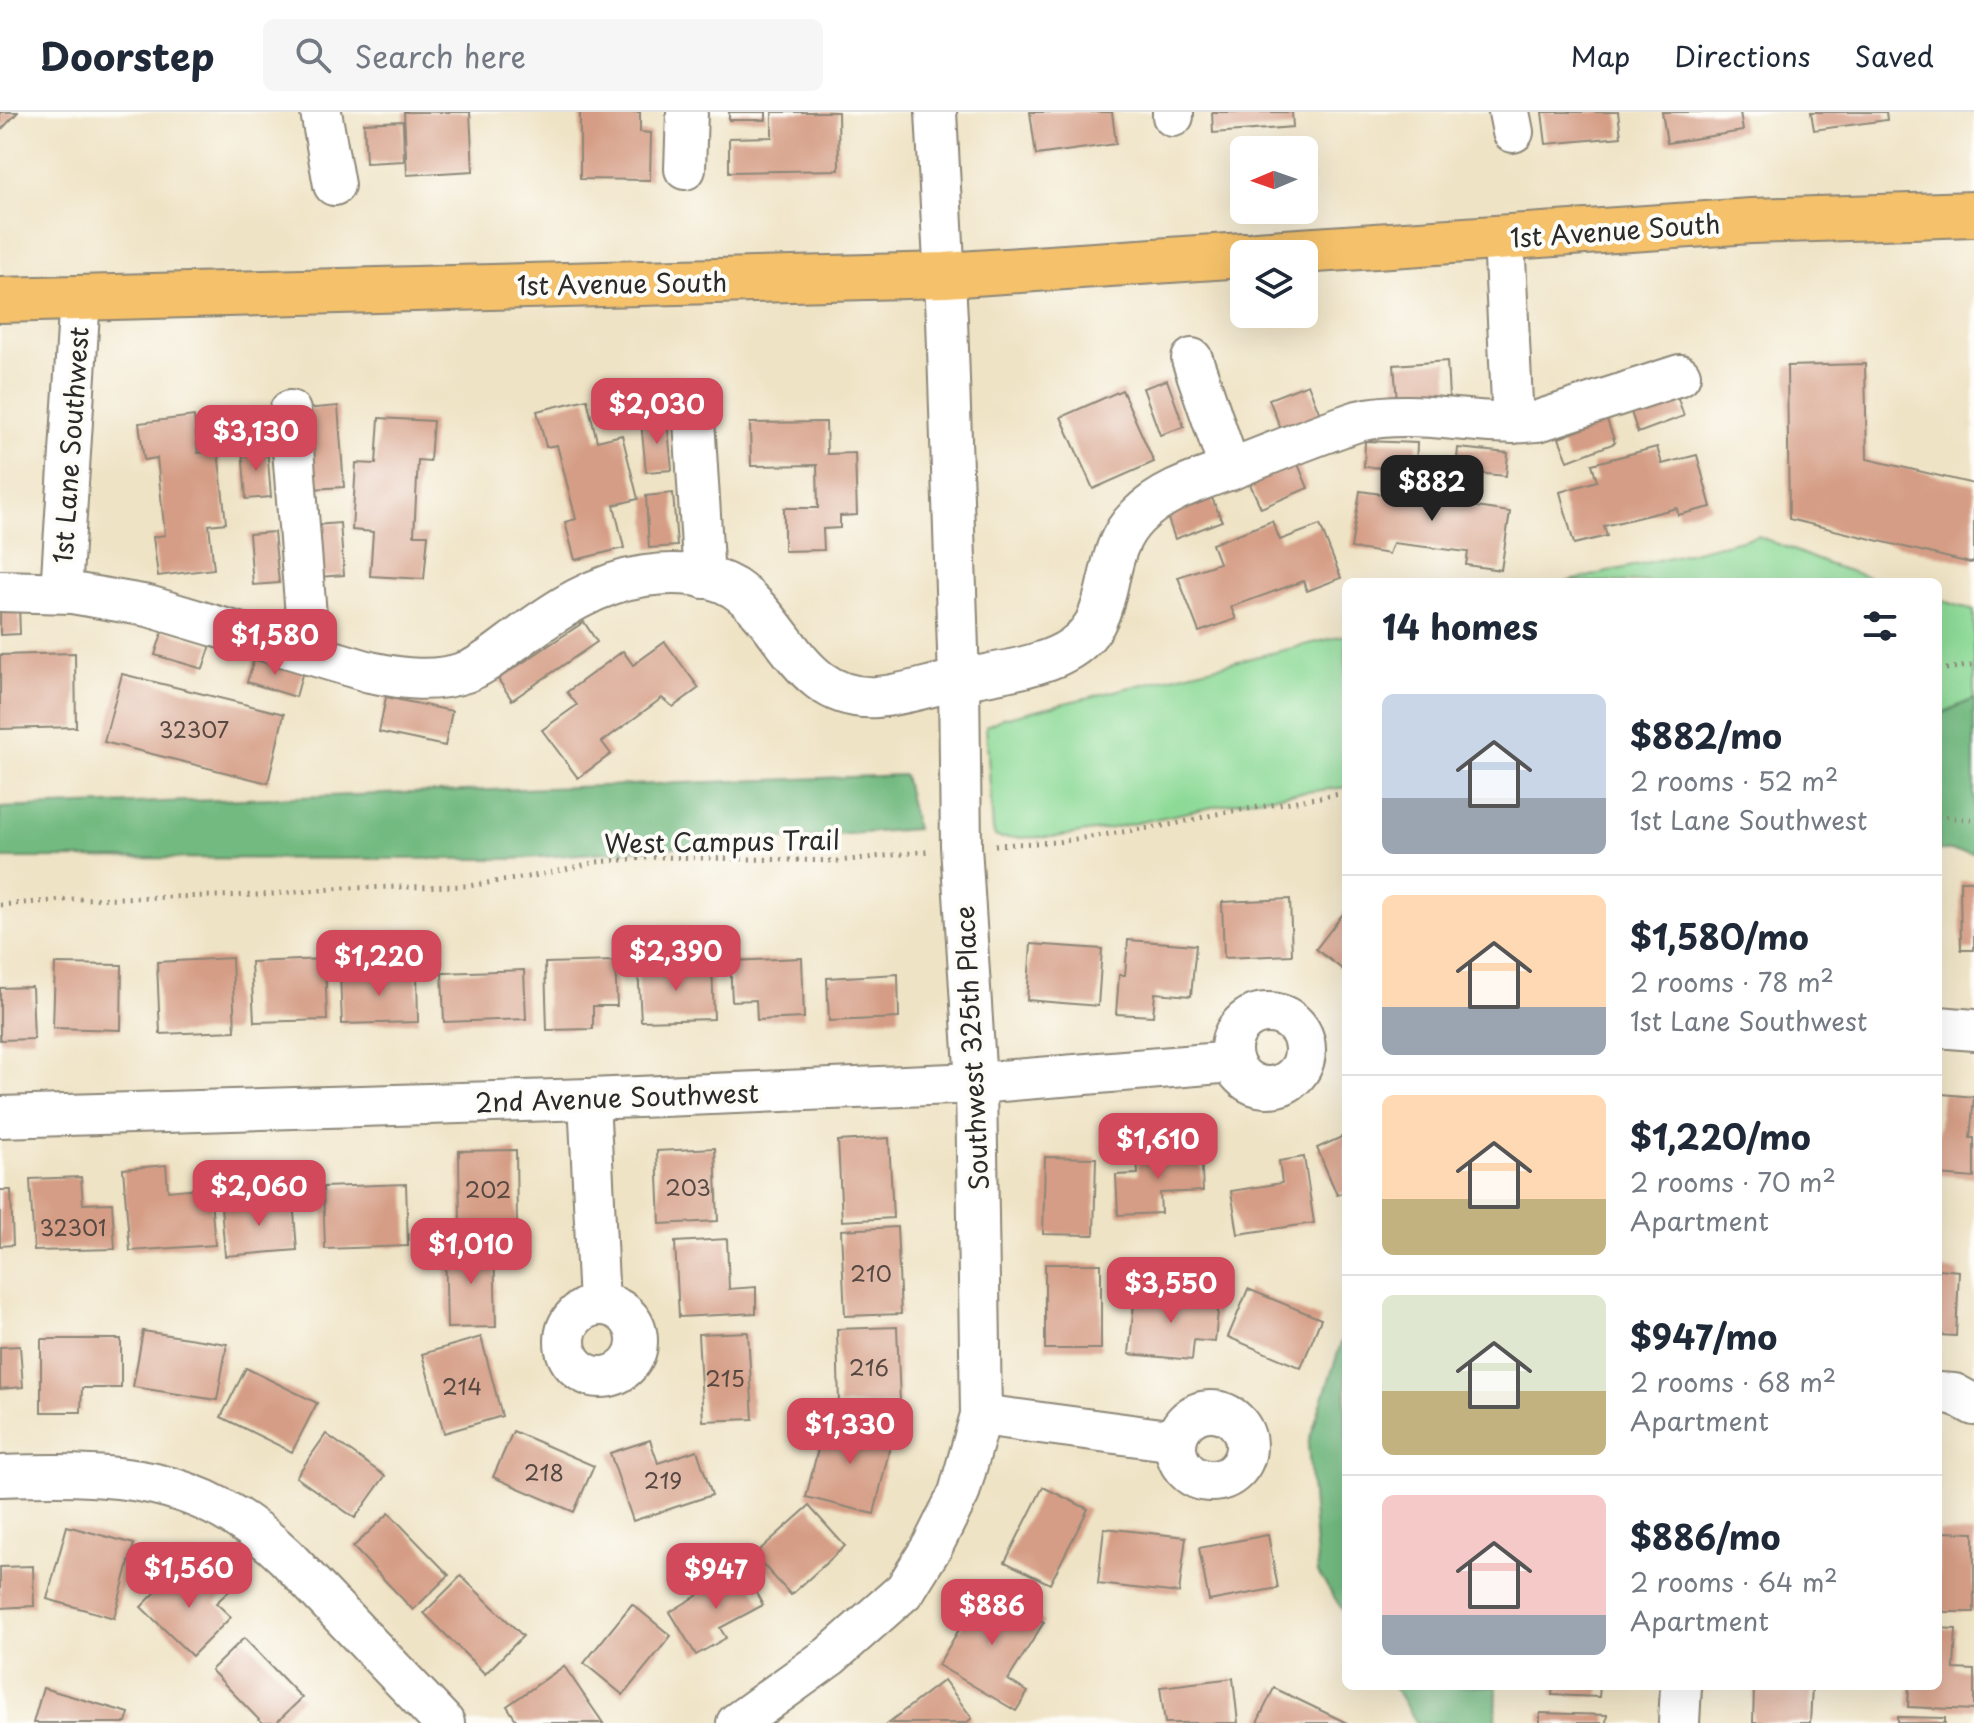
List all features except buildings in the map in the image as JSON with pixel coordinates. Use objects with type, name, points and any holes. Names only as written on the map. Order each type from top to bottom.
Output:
[{"type":"main road","name":"1st Avenue South","points":[[1318,250],[1751,221],[1974,214]]},
{"type":"main road","name":"1st Avenue South","points":[[0,300],[945,275],[1230,256]]},
{"type":"street","points":[[321,112],[334,185]]},
{"type":"street","points":[[685,169],[687,112]]},
{"type":"street","name":"Southwest 325th Place","points":[[737,1723],[830,1656],[905,1590],[933,1545],[959,1493],[981,1415],[976,1083],[961,846],[959,680],[936,112]]},
{"type":"street","points":[[1504,238],[1513,423]]},
{"type":"street","name":"1st Lane Southwest","points":[[61,592],[80,297]]},
{"type":"street","points":[[1192,359],[1230,470]]},
{"type":"street","name":"1st Lane Southwest","points":[[0,591],[91,595],[148,606],[389,676],[423,679],[439,678],[476,667],[552,614],[613,583],[663,574],[704,578],[724,583],[742,594],[807,670],[825,685],[839,692],[878,697],[1047,660],[1077,645],[1096,620],[1117,546],[1125,531],[1136,517],[1172,492],[1339,428],[1379,417],[1434,416],[1513,423],[1538,421],[1680,375]]},
{"type":"street","points":[[290,411],[309,654]]},
{"type":"street","points":[[694,420],[704,578]]},
{"type":"street","points":[[1942,1027],[1974,1030]]},
{"type":"street","name":"2nd Avenue Southwest","points":[[0,1117],[589,1099],[976,1083],[1233,1062]]},
{"type":"street","points":[[589,1099],[599,1304]]},
{"type":"street","points":[[1942,1393],[1954,1394],[1974,1405]]},
{"type":"street","points":[[981,1415],[1176,1441]]},
{"type":"street","points":[[0,1476],[77,1474],[121,1477],[155,1483],[227,1511],[262,1534],[285,1556],[444,1723]]},
{"type":"street","points":[[1679,1723],[1681,1690]]},
{"type":"path","points":[[1942,669],[1974,665]]},
{"type":"path","name":"West Campus Trail","points":[[0,905],[75,899],[261,895],[345,888],[468,886],[597,862],[659,857],[838,861],[961,846],[1057,842],[1342,794]]},
{"type":"path","points":[[1942,816],[1974,820]]},
{"type":"green space","points":[[1758,536],[1871,578],[1583,578]]},
{"type":"green space","points":[[1942,600],[1974,611],[1974,699],[1942,713]]},
{"type":"green space","points":[[1342,636],[1342,787],[1256,798],[1055,837],[1000,838],[995,836],[993,830],[986,726],[1003,718]]},
{"type":"green space","points":[[1974,699],[1974,853],[1942,850],[1942,713]]},
{"type":"green space","points":[[904,775],[916,829],[512,859],[0,858],[0,808]]},
{"type":"green space","points":[[1342,1340],[1342,1609],[1318,1573],[1308,1444]]},
{"type":"green space","points":[[1396,1690],[1497,1690],[1496,1723],[1417,1723]]}]
